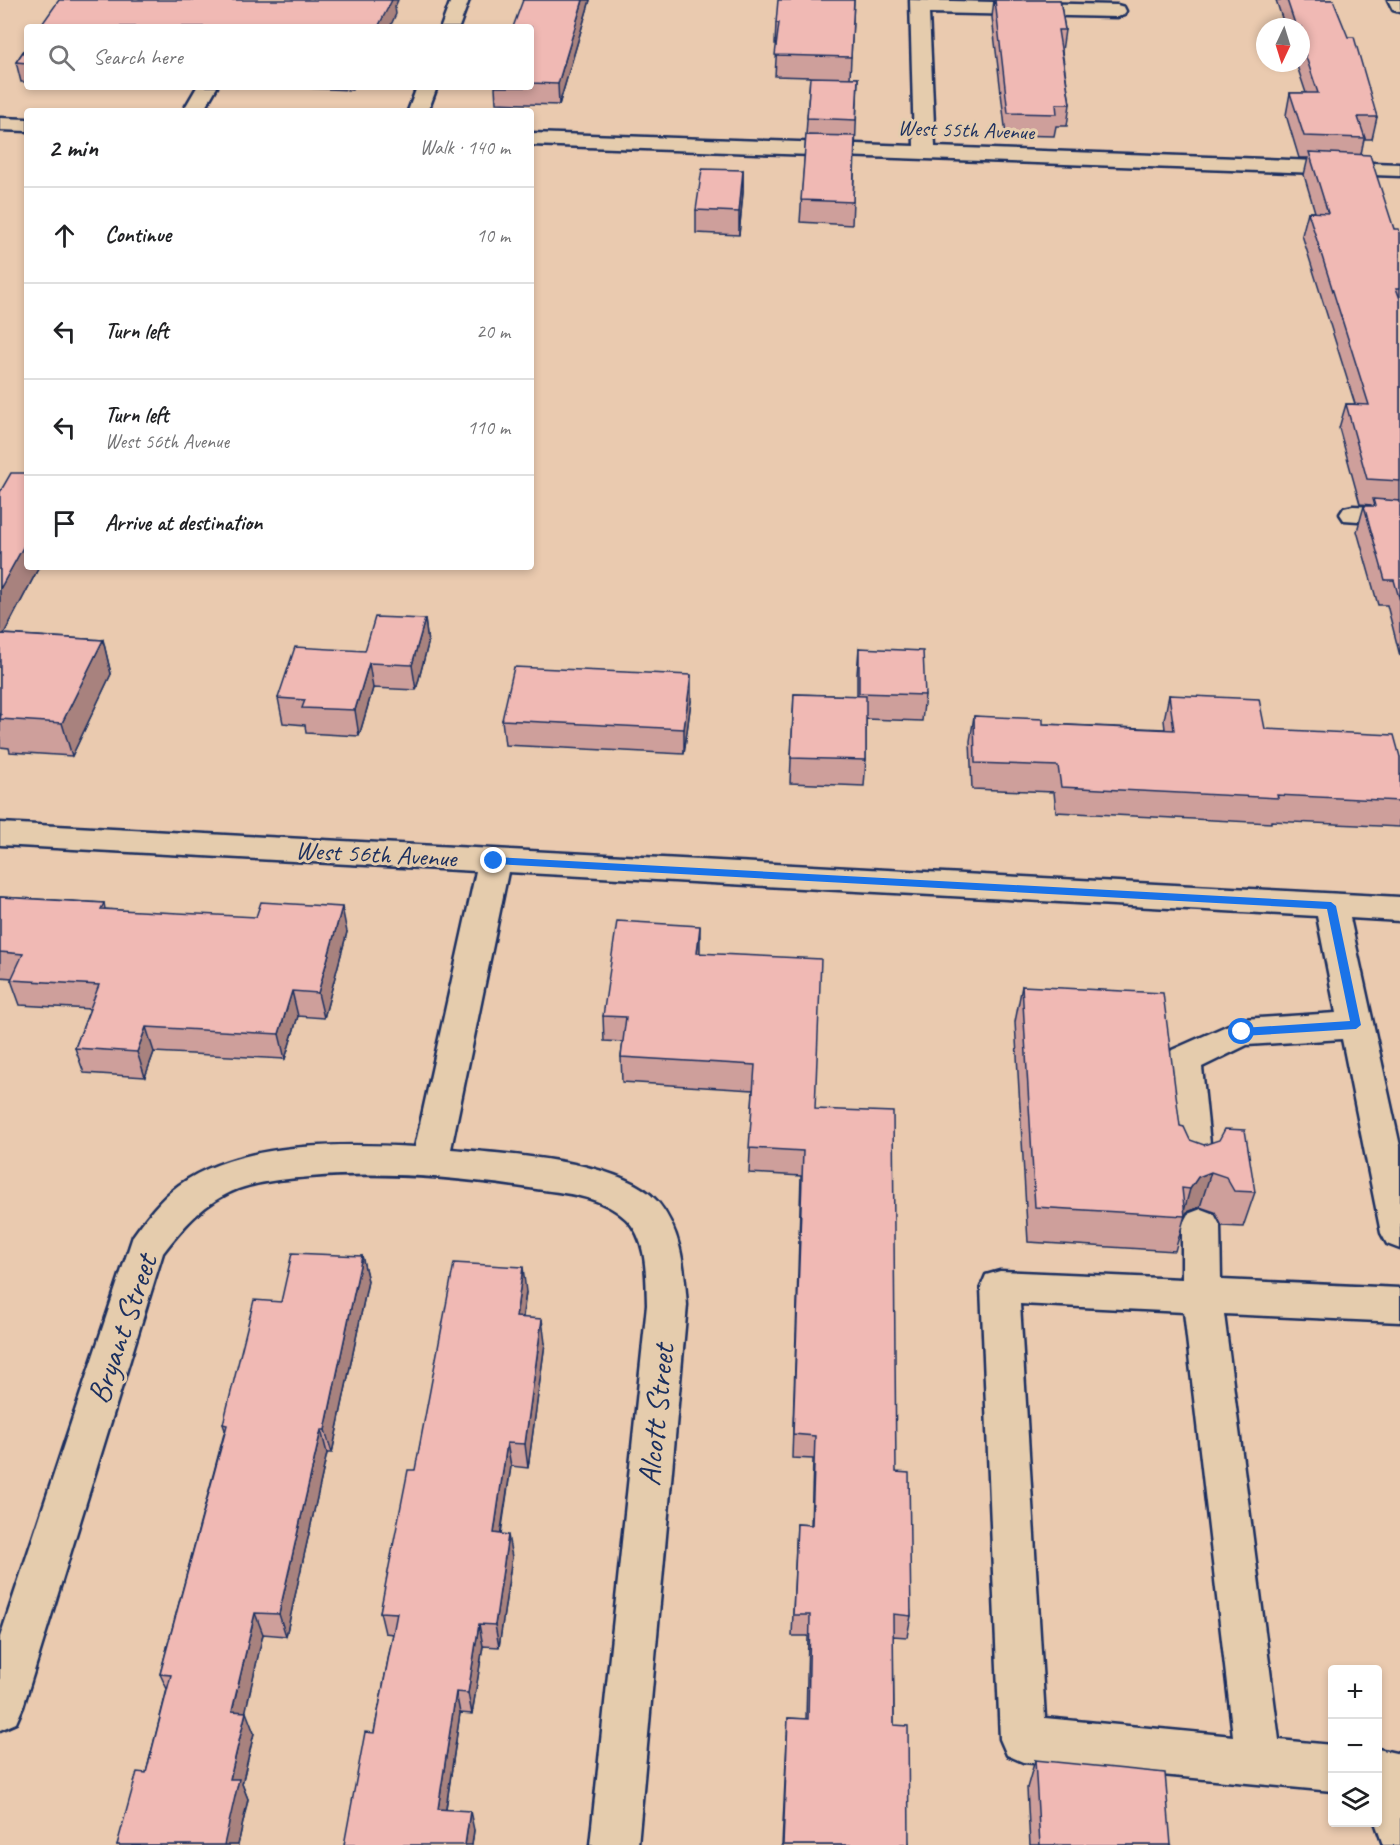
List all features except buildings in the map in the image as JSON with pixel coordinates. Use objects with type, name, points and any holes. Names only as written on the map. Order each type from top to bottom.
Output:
[{"type":"street","points":[[451,24],[460,0]]},
{"type":"street","points":[[1397,0],[1400,6]]},
{"type":"street","points":[[925,152],[919,3],[1117,11]]},
{"type":"street","points":[[196,108],[205,90]]},
{"type":"street","points":[[419,108],[426,90]]},
{"type":"street","points":[[0,124],[24,125]]},
{"type":"street","name":"West 55th Avenue","points":[[534,139],[1400,170]]},
{"type":"street","points":[[1353,514],[1400,516]]},
{"type":"street","name":"West 56th Avenue","points":[[0,834],[1400,909]]},
{"type":"street","points":[[430,1163],[494,861]]},
{"type":"street","points":[[1331,906],[1400,1233]]},
{"type":"street","points":[[1194,1163],[1184,1060],[1242,1032],[1356,1025]]},
{"type":"street","name":"Bryant Street","points":[[0,1707],[146,1247],[180,1203],[204,1188],[254,1170],[310,1163],[363,1161],[430,1163]]},
{"type":"street","name":"Alcott Street","points":[[430,1163],[508,1170],[569,1179],[605,1188],[628,1199],[645,1213],[663,1247],[667,1305],[615,1845]]},
{"type":"street","points":[[1202,1225],[1202,1296],[1259,1762]]},
{"type":"street","points":[[1328,1768],[1023,1739],[1000,1287],[1400,1305]]},
{"type":"street","points":[[1382,1772],[1389,1773],[1400,1828]]},
{"type":"route","points":[[494,861],[1331,906],[1356,1025],[1242,1032]]}]
